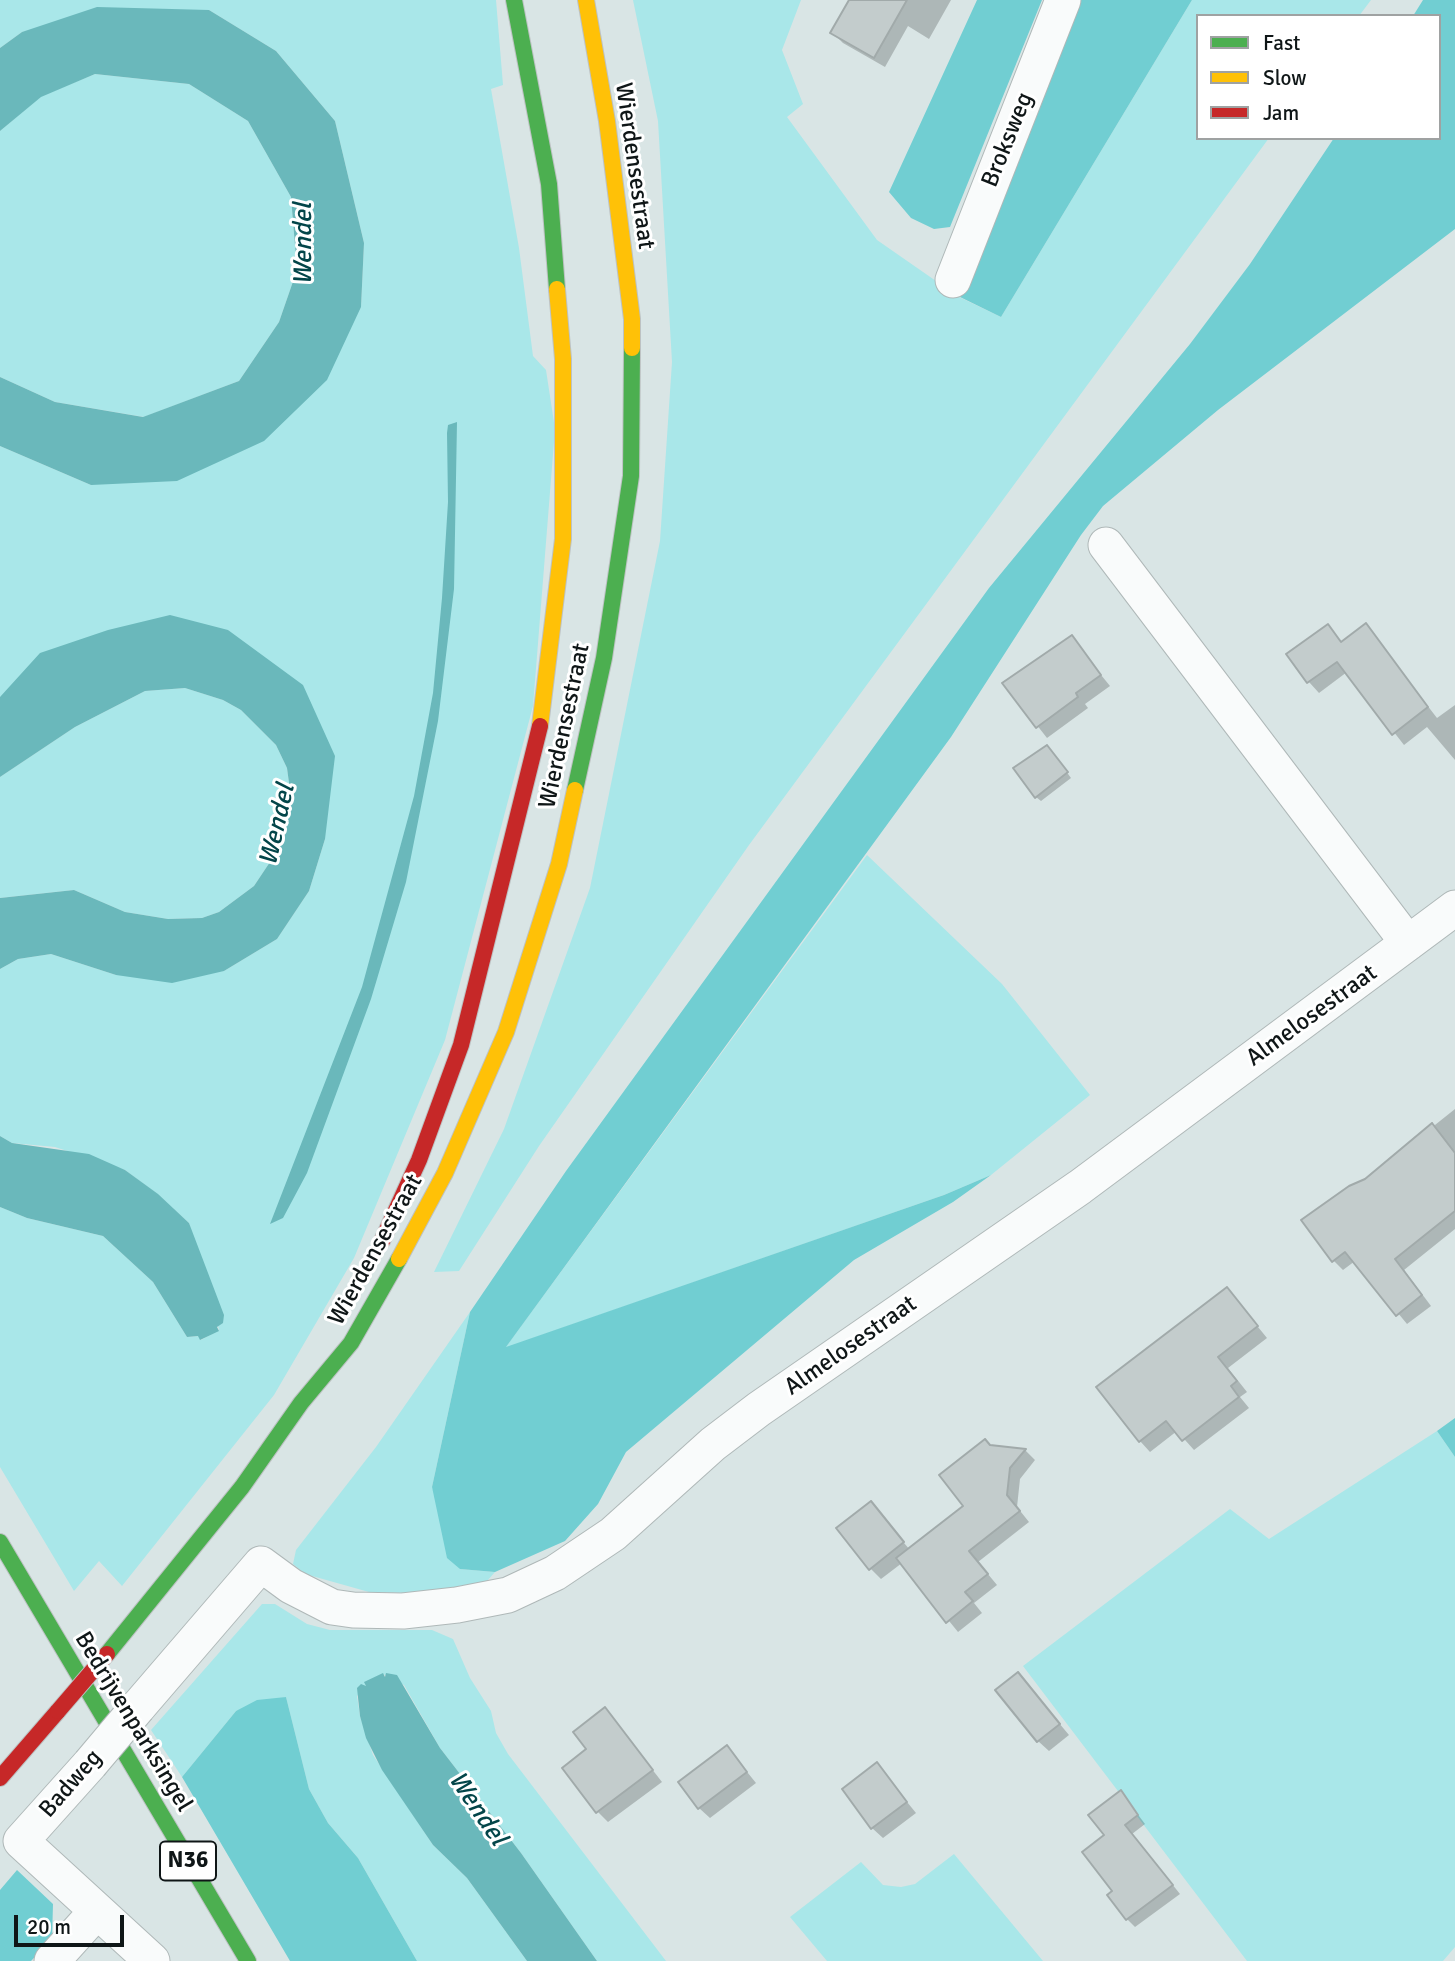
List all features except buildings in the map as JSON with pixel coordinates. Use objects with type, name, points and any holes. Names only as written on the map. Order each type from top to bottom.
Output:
[{"type":"main road","name":"Wierdensestraat","points":[[376,1252],[419,1160],[452,1071],[483,966],[544,709],[563,539],[563,359],[549,184],[514,0]]},
{"type":"main road","name":"Wierdensestraat","points":[[0,1778],[107,1654],[243,1487],[301,1403],[351,1343],[445,1173],[506,1032],[559,864],[604,658],[631,476],[632,319],[607,121],[586,0]]},
{"type":"main road","name":"Wierdensestraat","points":[[301,1403],[336,1334]]},
{"type":"main road","name":"Bedrijvenparksingel","points":[[0,1542],[248,1961]]},
{"type":"street","name":"Broksweg","points":[[953,280],[1063,0]]},
{"type":"street","points":[[1106,545],[1408,943]]},
{"type":"street","name":"Almelosestraat","points":[[261,1564],[291,1586],[331,1607],[353,1610],[402,1611],[470,1602],[508,1595],[555,1573],[613,1534],[713,1444],[759,1409],[1080,1187],[1455,908]]},
{"type":"street","name":"Badweg","points":[[97,1911],[20,1841],[90,1764],[261,1564]]},
{"type":"street","points":[[52,1961],[97,1911],[152,1961]]},
{"type":"shaded area","points":[[0,0],[496,0],[503,85],[491,89],[519,248],[533,356],[546,370],[555,429],[533,706],[445,1040],[354,1258],[274,1395],[122,1586],[99,1561],[74,1591],[0,1467],[0,1207],[27,1218],[103,1236],[153,1282],[187,1337],[199,1336],[201,1340],[219,1330],[189,1223],[157,1194],[125,1170],[55,1147],[12,1143],[0,1136],[0,969],[18,959],[51,954],[116,975],[224,971],[277,939],[309,891],[325,839],[228,630],[0,697],[0,446],[91,485],[361,307],[364,243],[335,121],[276,51],[209,10],[22,32],[0,48]]},
{"type":"shaded area","points":[[633,0],[801,0],[782,50],[803,104],[787,117],[877,240],[959,297],[1001,317],[1192,0],[1371,0],[1360,14],[1196,14],[1196,140],[1268,140],[749,845],[539,1146],[459,1271],[434,1272],[504,1129],[590,888],[660,541],[672,362],[658,121]]},
{"type":"shaded area","points":[[977,0],[1042,0],[950,227],[934,229],[911,218],[889,192]]},
{"type":"shaded area","points":[[1073,0],[1192,0],[1001,317],[960,297]]},
{"type":"shaded area","points":[[1423,0],[1455,0],[1455,229],[1218,410],[1103,506],[1081,535],[951,737],[506,1347],[944,1195],[991,1175],[953,1202],[854,1260],[626,1452],[598,1504],[565,1541],[495,1572],[460,1569],[447,1558],[432,1487],[470,1312],[566,1171],[989,588],[1190,344],[1250,264],[1333,140],[1441,140],[1441,14],[1414,14]]},
{"type":"shaded area","points":[[95,74],[189,84],[248,121],[291,197],[297,270],[279,322],[239,381],[144,417],[55,402],[0,377],[0,131],[41,96]]},
{"type":"shaded area","points":[[185,688],[223,700],[241,710],[276,745],[287,768],[290,790],[287,824],[280,847],[254,886],[219,912],[202,918],[168,919],[125,912],[74,890],[0,898],[0,777],[75,727],[145,691]]},
{"type":"shaded area","points":[[867,855],[1002,984],[1090,1095],[991,1175],[944,1195],[505,1348]]},
{"type":"shaded area","points":[[470,1312],[432,1487],[460,1569],[495,1572],[480,1589],[410,1593],[369,1592],[305,1574],[293,1564],[296,1550],[376,1447]]},
{"type":"shaded area","points":[[1455,1418],[1455,1457],[1437,1431]]},
{"type":"shaded area","points":[[1437,1431],[1455,1457],[1455,1947],[1443,1961],[1247,1961],[1023,1666],[1230,1509],[1269,1539]]},
{"type":"shaded area","points":[[262,1604],[275,1604],[307,1624],[330,1630],[432,1630],[453,1639],[470,1678],[491,1711],[496,1733],[508,1754],[666,1961],[597,1961],[521,1853],[440,1748],[404,1685],[383,1674],[365,1682],[366,1686],[357,1696],[360,1716],[373,1755],[433,1845],[467,1878],[527,1961],[417,1961],[358,1858],[328,1823],[309,1789],[286,1697],[236,1711],[182,1777],[151,1730]]},
{"type":"shaded area","points":[[286,1697],[309,1789],[328,1823],[358,1858],[417,1961],[290,1961],[182,1777],[236,1711],[257,1700]]},
{"type":"shaded area","points":[[954,1854],[1043,1961],[827,1961],[790,1917],[861,1862],[883,1885],[901,1887],[915,1884]]},
{"type":"shaded area","points":[[17,1870],[53,1904],[52,1939],[31,1961],[0,1961],[0,1890]]},
{"type":"water","name":"Wendel","points":[[97,7],[209,10],[276,51],[335,121],[364,243],[361,307],[327,380],[264,441],[177,481],[91,485],[0,446],[0,377],[55,402],[143,417],[239,381],[279,322],[297,270],[291,197],[248,121],[189,84],[95,74],[41,97],[0,131],[0,48],[22,32]]},
{"type":"water","points":[[457,422],[454,589],[438,721],[406,882],[371,999],[307,1173],[283,1218],[270,1224],[362,987],[414,796],[433,693],[442,598],[448,502],[447,433],[448,425]]},
{"type":"water","points":[[170,615],[228,630],[303,685],[335,756],[325,839],[309,891],[277,939],[224,971],[172,983],[116,975],[51,954],[18,959],[0,969],[0,898],[74,890],[125,912],[168,919],[202,918],[219,912],[254,886],[280,847],[287,824],[290,790],[287,768],[276,745],[241,710],[223,700],[185,688],[145,691],[75,727],[0,777],[0,697],[40,653],[108,630]]},
{"type":"water","points":[[0,1136],[12,1143],[89,1154],[125,1170],[158,1194],[189,1223],[224,1315],[223,1323],[217,1327],[219,1331],[200,1340],[198,1336],[187,1337],[153,1282],[103,1236],[27,1218],[0,1207]]},
{"type":"water","name":"Wendel","points":[[383,1673],[385,1677],[386,1673],[397,1675],[440,1748],[521,1853],[597,1961],[527,1961],[467,1878],[433,1845],[382,1770],[366,1738],[357,1688],[361,1684],[366,1686],[364,1682]]},
{"type":"traffic: fast","points":[[514,0],[549,184],[557,289]]},
{"type":"traffic: fast","points":[[575,790],[604,658],[631,476],[632,348]]},
{"type":"traffic: fast","points":[[107,1654],[242,1487],[301,1403],[351,1343],[399,1259]]},
{"type":"traffic: fast","points":[[0,1542],[248,1961]]},
{"type":"traffic: slow","points":[[586,0],[607,121],[632,319],[632,348]]},
{"type":"traffic: slow","points":[[540,726],[563,539],[563,359],[557,289]]},
{"type":"traffic: slow","points":[[399,1259],[445,1173],[506,1032],[559,864],[575,790]]},
{"type":"traffic: jam","points":[[382,1241],[419,1160],[461,1045],[540,726]]},
{"type":"traffic: jam","points":[[58,1711],[107,1654]]},
{"type":"traffic: jam","points":[[0,1778],[58,1711]]}]
